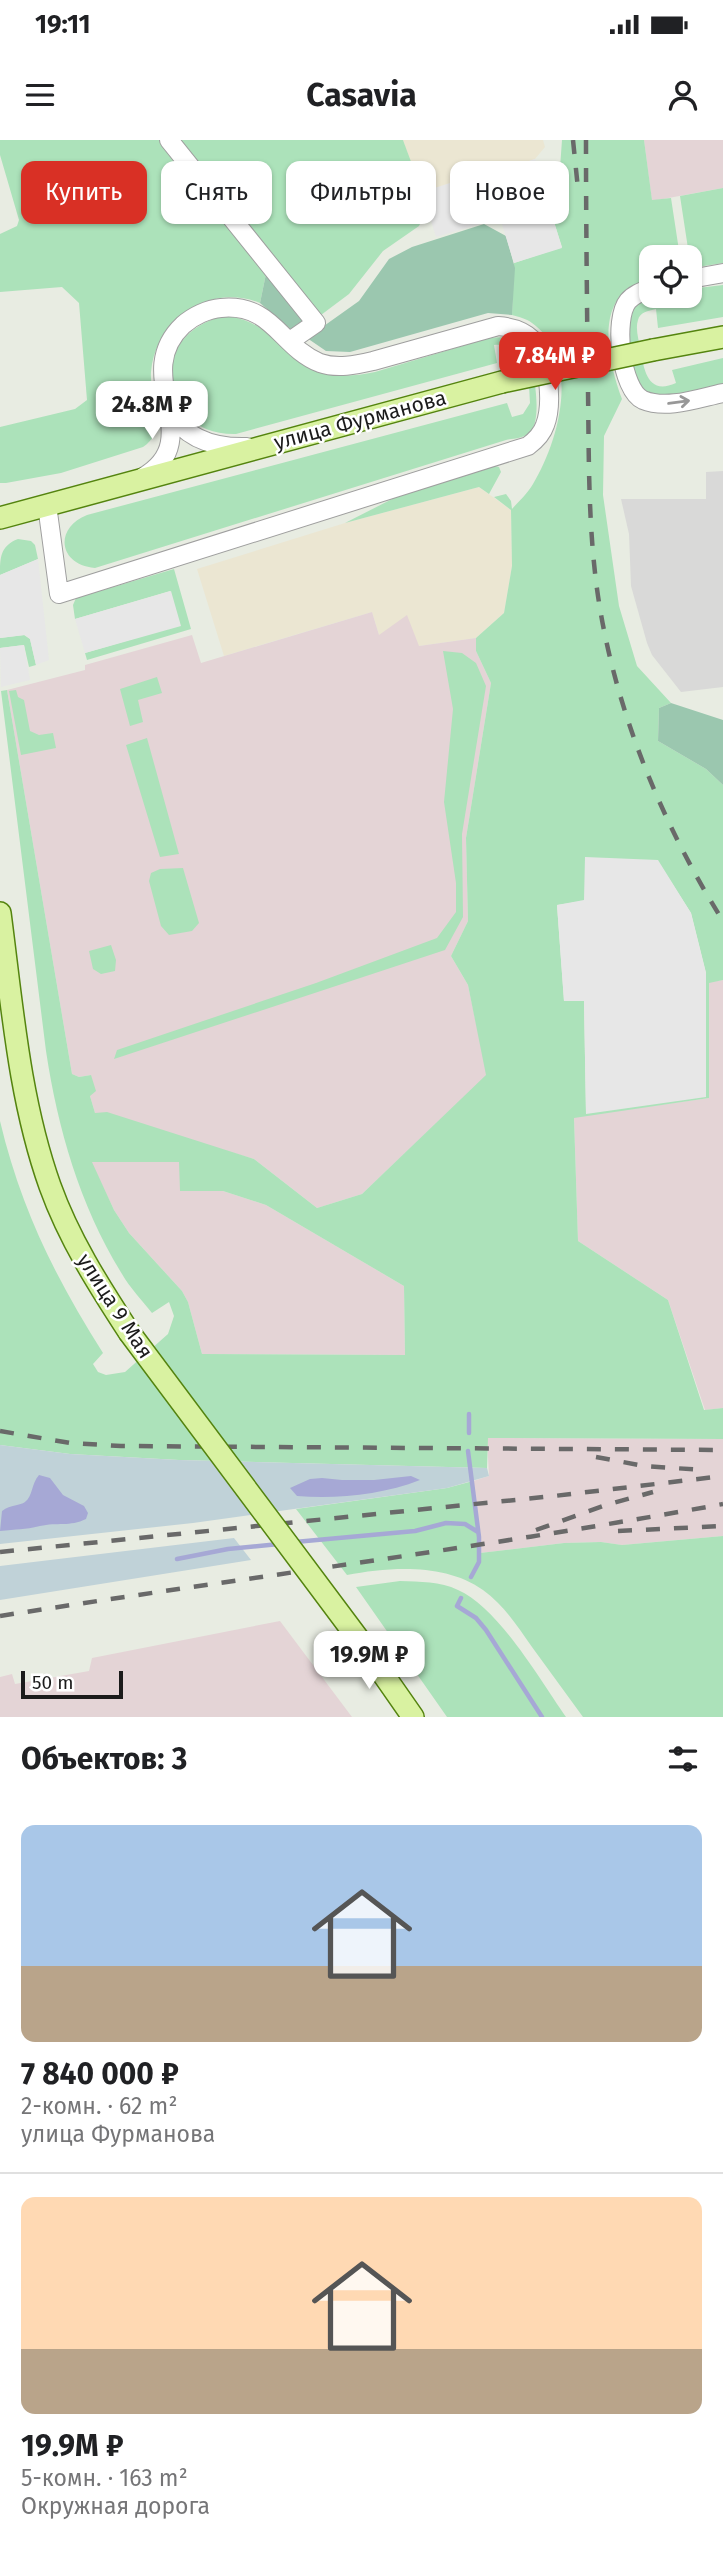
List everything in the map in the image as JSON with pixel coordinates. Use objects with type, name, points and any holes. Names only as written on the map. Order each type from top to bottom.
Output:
[{"type":"main road","name":"улица Фурманова","points":[[0,518],[502,382],[723,337]]},
{"type":"main road","name":"улица 9 Мая","points":[[0,913],[20,1062],[39,1150],[51,1187],[86,1263],[129,1332],[413,1717]]},
{"type":"street","points":[[169,140],[316,323],[290,341]]},
{"type":"street","points":[[702,277],[723,273]]},
{"type":"street","points":[[639,293],[628,301],[621,322],[624,369],[629,386],[636,396],[659,404],[723,393]]},
{"type":"street","points":[[47,505],[59,594],[528,446],[545,427],[548,396],[546,369],[535,342],[525,333],[510,327],[484,329],[353,366],[320,363],[261,315],[247,309],[215,309],[199,314],[184,325],[172,339],[164,355],[162,372],[171,421],[170,450],[164,462],[140,479]]},
{"type":"street","points":[[166,404],[180,425],[200,440],[234,447],[261,446]]},
{"type":"shaded area","points":[[403,140],[543,140],[545,147],[535,159],[529,161],[450,161],[450,186],[436,188],[436,161],[410,161]]},
{"type":"shaded area","points":[[644,140],[723,140],[723,188],[652,201]]},
{"type":"shaded area","points":[[450,183],[450,224],[480,224],[436,237],[432,224],[436,224],[436,188]]},
{"type":"shaded area","points":[[502,224],[555,224],[562,248],[514,263]]},
{"type":"shaded area","points":[[723,471],[723,687],[681,692],[652,655],[647,643],[631,586],[629,534],[621,499],[706,499],[706,472]]},
{"type":"shaded area","points":[[479,487],[511,510],[512,566],[504,613],[476,638],[419,646],[379,635],[372,612],[224,656],[197,569],[345,523]]},
{"type":"shaded area","points":[[38,559],[49,660],[36,665],[30,639],[25,635],[0,638],[0,575]]},
{"type":"shaded area","points":[[171,591],[181,626],[85,653],[75,619]]},
{"type":"shaded area","points":[[372,612],[379,635],[407,615],[419,646],[476,638],[476,651],[491,683],[466,838],[468,921],[451,956],[468,985],[487,1075],[362,1194],[317,1208],[254,1159],[95,1113],[90,1096],[91,1075],[79,1077],[72,1074],[7,690],[85,670],[85,665],[192,635],[201,663]]},
{"type":"shaded area","points":[[24,645],[30,680],[1,687],[0,648]]},
{"type":"shaded area","points":[[585,857],[658,860],[691,913],[706,973],[706,1097],[586,1114],[584,1001],[564,1001],[557,905],[584,900]]},
{"type":"shaded area","points":[[723,980],[723,1408],[705,1410],[668,1300],[578,1241],[574,1117],[709,1098],[709,982]]},
{"type":"shaded area","points":[[91,1162],[180,1162],[181,1191],[223,1191],[266,1205],[404,1286],[405,1355],[202,1354],[188,1302],[182,1291],[129,1233],[114,1210]]},
{"type":"shaded area","points":[[487,1438],[723,1439],[723,1536],[622,1545],[601,1542],[564,1543],[480,1553],[473,1481],[489,1476]]},
{"type":"shaded area","points":[[0,1445],[70,1454],[179,1460],[487,1468],[489,1476],[447,1488],[193,1523],[0,1544]]},
{"type":"shaded area","points":[[234,1538],[251,1560],[0,1600],[0,1566]]},
{"type":"shaded area","points":[[280,1621],[352,1717],[0,1717],[0,1677],[12,1674],[15,1684],[89,1671],[92,1658]]},
{"type":"green space","points":[[0,140],[167,140],[183,161],[161,161],[161,224],[232,224],[267,269],[260,303],[241,298],[205,302],[175,321],[163,336],[155,353],[151,372],[157,412],[156,431],[143,447],[61,473],[6,483],[0,483],[0,427],[75,409],[87,400],[79,303],[62,287],[0,292],[0,234],[17,226],[19,220],[0,155]]},
{"type":"green space","points":[[176,140],[403,140],[410,161],[286,161],[286,224],[420,224],[383,251],[349,294],[317,318],[243,224],[272,224],[272,161],[193,161]]},
{"type":"green space","points":[[562,140],[644,140],[652,200],[671,198],[678,245],[639,245],[639,283],[622,294],[610,317],[611,360],[622,399],[604,436],[603,495],[619,606],[637,666],[671,703],[659,708],[658,741],[706,769],[723,785],[723,980],[709,983],[709,1098],[574,1118],[578,1241],[668,1300],[704,1410],[723,1408],[723,1439],[488,1438],[487,1468],[179,1460],[70,1454],[0,1445],[0,1121],[18,1184],[41,1241],[103,1353],[93,1364],[98,1372],[106,1375],[125,1372],[168,1334],[174,1316],[169,1302],[152,1313],[125,1279],[94,1222],[64,1138],[46,1051],[1,691],[7,690],[72,1074],[79,1077],[91,1075],[96,1091],[90,1096],[95,1113],[107,1112],[254,1159],[317,1208],[362,1194],[486,1075],[468,985],[451,956],[468,921],[466,838],[491,683],[476,651],[476,638],[504,613],[512,566],[511,510],[494,497],[506,494],[512,509],[533,484],[551,446],[561,401],[557,357],[547,338],[532,323],[512,315],[514,263],[562,247],[555,224],[569,224],[569,161],[560,161]],"holes":[[[657,860],[691,913],[706,973],[586,1114],[584,1001],[564,1001],[557,905],[584,901]],[[92,1162],[179,1162],[180,1191],[223,1191],[266,1205],[404,1286],[405,1355],[202,1354],[188,1302],[182,1291],[129,1233],[114,1210]]]},
{"type":"green space","points":[[723,188],[723,263],[702,266],[702,245],[687,245],[680,196]]},
{"type":"green space","points":[[484,224],[506,236],[515,268],[512,315],[488,313],[350,352],[326,351],[307,338],[359,301],[389,259],[412,247]]},
{"type":"green space","points":[[267,269],[309,320],[293,331],[260,303]]},
{"type":"green space","points":[[723,285],[723,317],[658,328],[656,309],[645,312],[638,320],[637,327],[643,364],[653,383],[666,386],[676,383],[672,370],[723,358],[723,386],[674,396],[648,394],[635,378],[631,365],[627,336],[631,311],[639,303],[639,308],[702,308],[702,288]]},
{"type":"green space","points":[[224,316],[245,320],[262,329],[305,364],[322,372],[345,376],[375,372],[489,338],[513,340],[525,350],[533,373],[535,424],[528,434],[522,437],[95,568],[74,560],[68,553],[65,537],[76,521],[87,515],[507,403],[512,417],[523,414],[530,403],[527,372],[520,355],[514,349],[494,345],[497,363],[236,434],[210,430],[190,419],[177,403],[171,383],[172,362],[181,343],[198,327]]},
{"type":"green space","points":[[499,467],[501,472],[489,494],[479,487],[345,523],[400,495]]},
{"type":"green space","points":[[18,539],[31,541],[35,545],[38,559],[0,575],[4,549]]},
{"type":"green space","points":[[174,569],[191,629],[87,660],[85,653],[180,625],[170,591],[75,619],[73,605],[76,598]]},
{"type":"green space","points":[[24,635],[30,639],[36,665],[29,667],[24,645],[0,648],[0,638]]},
{"type":"green space","points":[[443,651],[462,653],[476,663],[486,686],[462,834],[463,917],[445,950],[114,1059],[117,1050],[316,983],[437,938],[456,912],[456,883],[444,802],[453,709]]},
{"type":"green space","points":[[157,677],[162,693],[138,700],[143,722],[130,726],[120,689]]},
{"type":"green space","points":[[16,690],[18,697],[24,700],[30,731],[39,735],[53,733],[56,748],[21,755],[9,691]]},
{"type":"green space","points":[[671,703],[723,720],[723,785],[706,769],[658,741],[659,708]]},
{"type":"green space","points":[[147,738],[179,854],[160,857],[126,745]]},
{"type":"green space","points":[[183,868],[199,923],[192,931],[169,935],[161,926],[149,881],[151,873],[160,869]]},
{"type":"green space","points":[[111,945],[116,960],[115,971],[101,974],[93,969],[89,951]]},
{"type":"green space","points":[[473,1481],[480,1553],[564,1543],[601,1542],[622,1545],[723,1536],[723,1717],[583,1717],[510,1616],[483,1590],[452,1575],[417,1569],[347,1575],[296,1509],[447,1488]]},
{"type":"green space","points":[[400,1581],[444,1585],[473,1599],[503,1628],[566,1717],[447,1717],[356,1587]]},
{"type":"water","points":[[39,1475],[50,1478],[63,1495],[84,1506],[88,1513],[86,1519],[74,1523],[0,1531],[2,1511],[25,1502]]},
{"type":"water","points":[[411,1476],[420,1480],[359,1495],[297,1496],[290,1488],[310,1479],[374,1480]]},
{"type":"waterway","points":[[469,1414],[469,1433]]},
{"type":"waterway","points":[[468,1451],[479,1537],[479,1562],[471,1577]]},
{"type":"waterway","points":[[295,1542],[415,1531],[446,1523],[465,1524],[478,1532]]},
{"type":"waterway","points":[[177,1559],[228,1549],[279,1544]]},
{"type":"waterway","points":[[461,1598],[457,1606],[476,1618],[486,1630],[542,1717]]},
{"type":"railway","points":[[573,140],[578,189]]},
{"type":"railway","points":[[586,140],[590,493],[598,596],[616,681],[644,765],[680,845],[723,921]]},
{"type":"railway","points":[[0,1431],[70,1443],[121,1446],[723,1450]]},
{"type":"railway","points":[[596,1457],[644,1466],[703,1470]]},
{"type":"railway","points":[[0,1552],[554,1496],[723,1476]]},
{"type":"railway","points":[[536,1530],[606,1505],[653,1492]]},
{"type":"railway","points":[[0,1616],[452,1549],[723,1504]]},
{"type":"railway","points":[[618,1531],[723,1526]]}]
